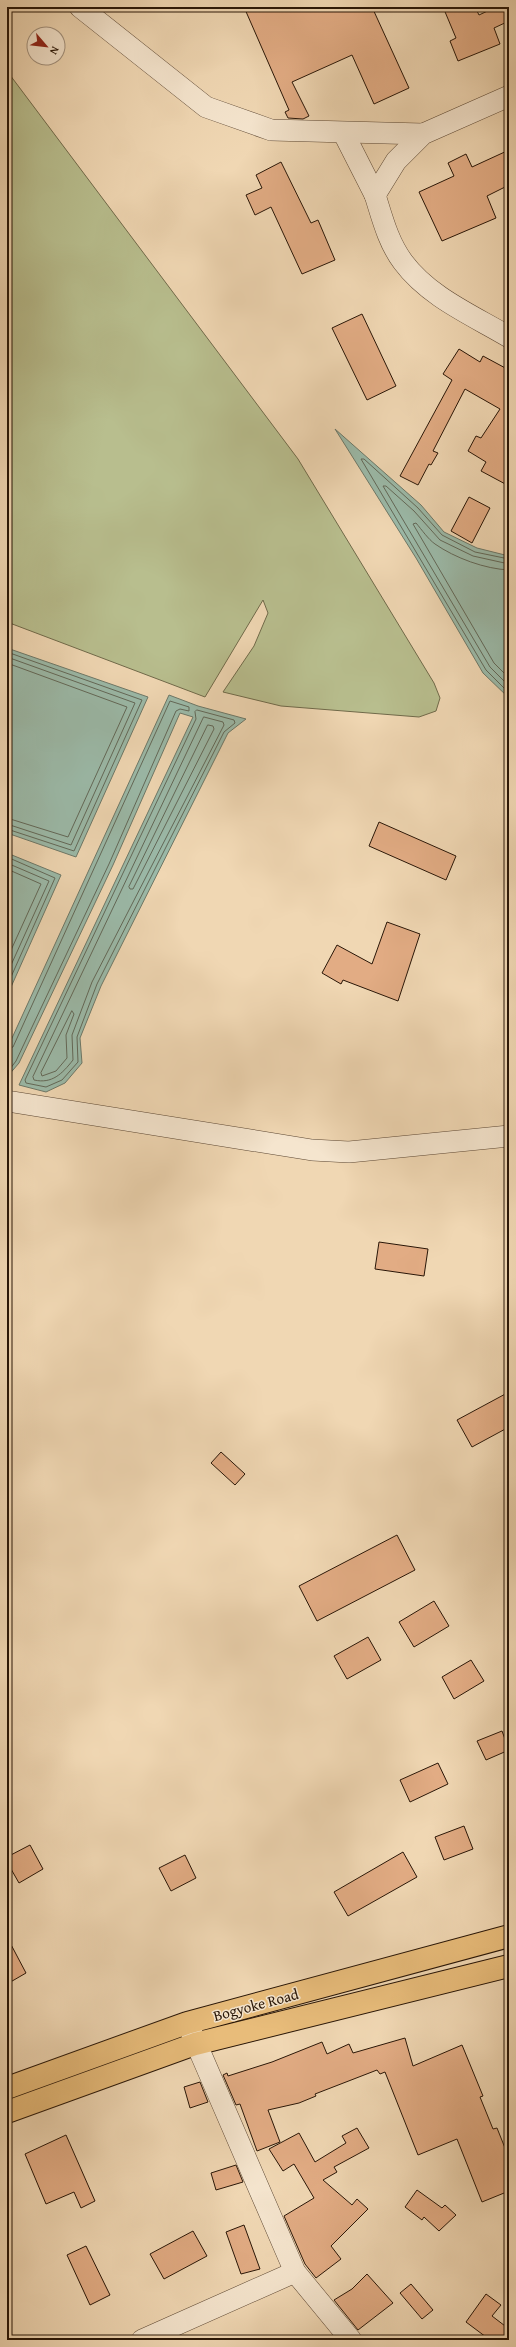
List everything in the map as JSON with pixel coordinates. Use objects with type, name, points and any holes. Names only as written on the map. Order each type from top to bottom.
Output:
[{"type":"main road","name":"Bogyoke Road","points":[[7,2088],[188,2023],[509,1936]]},
{"type":"main road","name":"Bogyoke Road","points":[[7,2112],[195,2044],[509,1966]]},
{"type":"street","points":[[80,7],[206,107],[271,130],[344,134],[423,134]]},
{"type":"street","points":[[375,195],[396,161],[423,134],[509,96]]},
{"type":"street","points":[[344,134],[375,195],[388,234],[402,261],[421,282],[443,298],[509,337]]},
{"type":"street","points":[[7,1101],[312,1150],[349,1152],[509,1136]]},
{"type":"street","points":[[188,2023],[195,2044],[295,2272],[351,2340]]},
{"type":"street","points":[[142,2340],[295,2272]]},
{"type":"green space","points":[[7,71],[298,459],[434,683],[440,698],[436,711],[419,717],[281,706],[223,692],[254,646],[268,613],[263,600],[205,697],[7,622]]},
{"type":"water","points":[[335,429],[421,505],[444,532],[477,548],[509,556],[509,698],[483,673],[416,558]]},
{"type":"water","points":[[7,648],[148,697],[76,857],[7,833]]},
{"type":"water","points":[[169,695],[198,706],[246,719],[228,733],[101,986],[80,1038],[82,1063],[65,1083],[46,1092],[19,1085],[193,717],[180,713],[113,865],[19,1063],[7,1077],[7,1049]]},
{"type":"water","points":[[7,853],[61,875],[7,996]]},
{"type":"building","points":[[244,7],[372,7],[409,88],[374,104],[352,55],[292,82],[309,116],[303,119],[288,118],[285,112],[289,110]]},
{"type":"building","points":[[443,7],[475,7],[479,15],[496,7],[509,7],[509,21],[494,28],[500,44],[458,61],[450,41],[456,38]]},
{"type":"building","points":[[509,150],[509,185],[487,196],[496,218],[442,241],[419,192],[454,176],[448,163],[466,154],[472,167]]},
{"type":"building","points":[[281,162],[311,223],[318,220],[335,260],[302,274],[271,207],[255,215],[246,195],[262,188],[256,175]]},
{"type":"building","points":[[362,314],[396,386],[367,400],[332,328]]},
{"type":"building","points":[[459,349],[480,362],[483,356],[509,370],[509,486],[481,471],[486,462],[468,451],[476,436],[481,438],[500,409],[465,389],[433,451],[438,453],[431,465],[429,464],[418,485],[400,476],[452,380],[443,374]]},
{"type":"building","points":[[469,497],[490,508],[472,543],[451,531]]},
{"type":"building","points":[[379,822],[456,856],[446,880],[369,846]]},
{"type":"building","points":[[387,922],[420,934],[398,1001],[343,980],[341,984],[322,973],[337,945],[372,964]]},
{"type":"building","points":[[379,1242],[428,1249],[424,1276],[375,1269]]},
{"type":"building","points":[[509,1392],[509,1427],[472,1447],[457,1420]]},
{"type":"building","points":[[221,1452],[245,1474],[235,1485],[211,1463]]},
{"type":"building","points":[[397,1535],[415,1570],[317,1621],[299,1586]]},
{"type":"building","points":[[434,1601],[449,1626],[414,1647],[399,1622]]},
{"type":"building","points":[[368,1637],[381,1660],[347,1679],[334,1656]]},
{"type":"building","points":[[471,1660],[484,1681],[454,1699],[442,1677]]},
{"type":"building","points":[[502,1731],[509,1750],[486,1760],[477,1741]]},
{"type":"building","points":[[438,1763],[448,1784],[410,1802],[400,1780]]},
{"type":"building","points":[[464,1826],[473,1849],[444,1860],[435,1837]]},
{"type":"building","points":[[30,1845],[43,1869],[19,1883],[7,1862],[7,1857]]},
{"type":"building","points":[[403,1852],[417,1877],[348,1916],[334,1892]]},
{"type":"building","points":[[185,1855],[196,1878],[171,1891],[159,1868]]},
{"type":"building","points":[[7,1937],[26,1973],[7,1984]]},
{"type":"building","points":[[405,2038],[413,2066],[462,2045],[483,2096],[480,2097],[493,2129],[497,2128],[509,2158],[509,2191],[482,2202],[457,2139],[418,2155],[385,2072],[380,2074],[377,2070],[315,2094],[316,2096],[299,2103],[268,2110],[280,2142],[257,2151],[240,2104],[236,2105],[223,2075],[227,2073],[228,2076],[272,2062],[322,2042],[327,2054],[349,2044],[353,2053]]},
{"type":"building","points":[[200,2082],[208,2102],[190,2108],[184,2087]]},
{"type":"building","points":[[357,2128],[369,2148],[334,2167],[337,2172],[323,2180],[352,2205],[357,2199],[368,2209],[331,2246],[341,2259],[316,2278],[305,2264],[284,2216],[314,2198],[294,2164],[283,2171],[269,2149],[299,2133],[315,2162],[346,2143],[342,2136]]},
{"type":"building","points":[[66,2135],[95,2201],[81,2208],[74,2192],[46,2204],[25,2154]]},
{"type":"building","points":[[236,2165],[243,2182],[216,2190],[211,2173]]},
{"type":"building","points":[[417,2190],[442,2208],[445,2205],[456,2215],[439,2231],[424,2217],[422,2220],[405,2207]]},
{"type":"building","points":[[244,2225],[260,2269],[241,2274],[226,2232]]},
{"type":"building","points":[[193,2231],[207,2256],[164,2279],[150,2254]]},
{"type":"building","points":[[86,2246],[110,2295],[90,2305],[67,2255]]},
{"type":"building","points":[[367,2274],[393,2303],[358,2330],[334,2300],[352,2289]]},
{"type":"building","points":[[411,2284],[433,2310],[422,2319],[400,2293]]},
{"type":"building","points":[[486,2294],[501,2305],[492,2316],[509,2329],[509,2340],[490,2340],[466,2322]]}]
